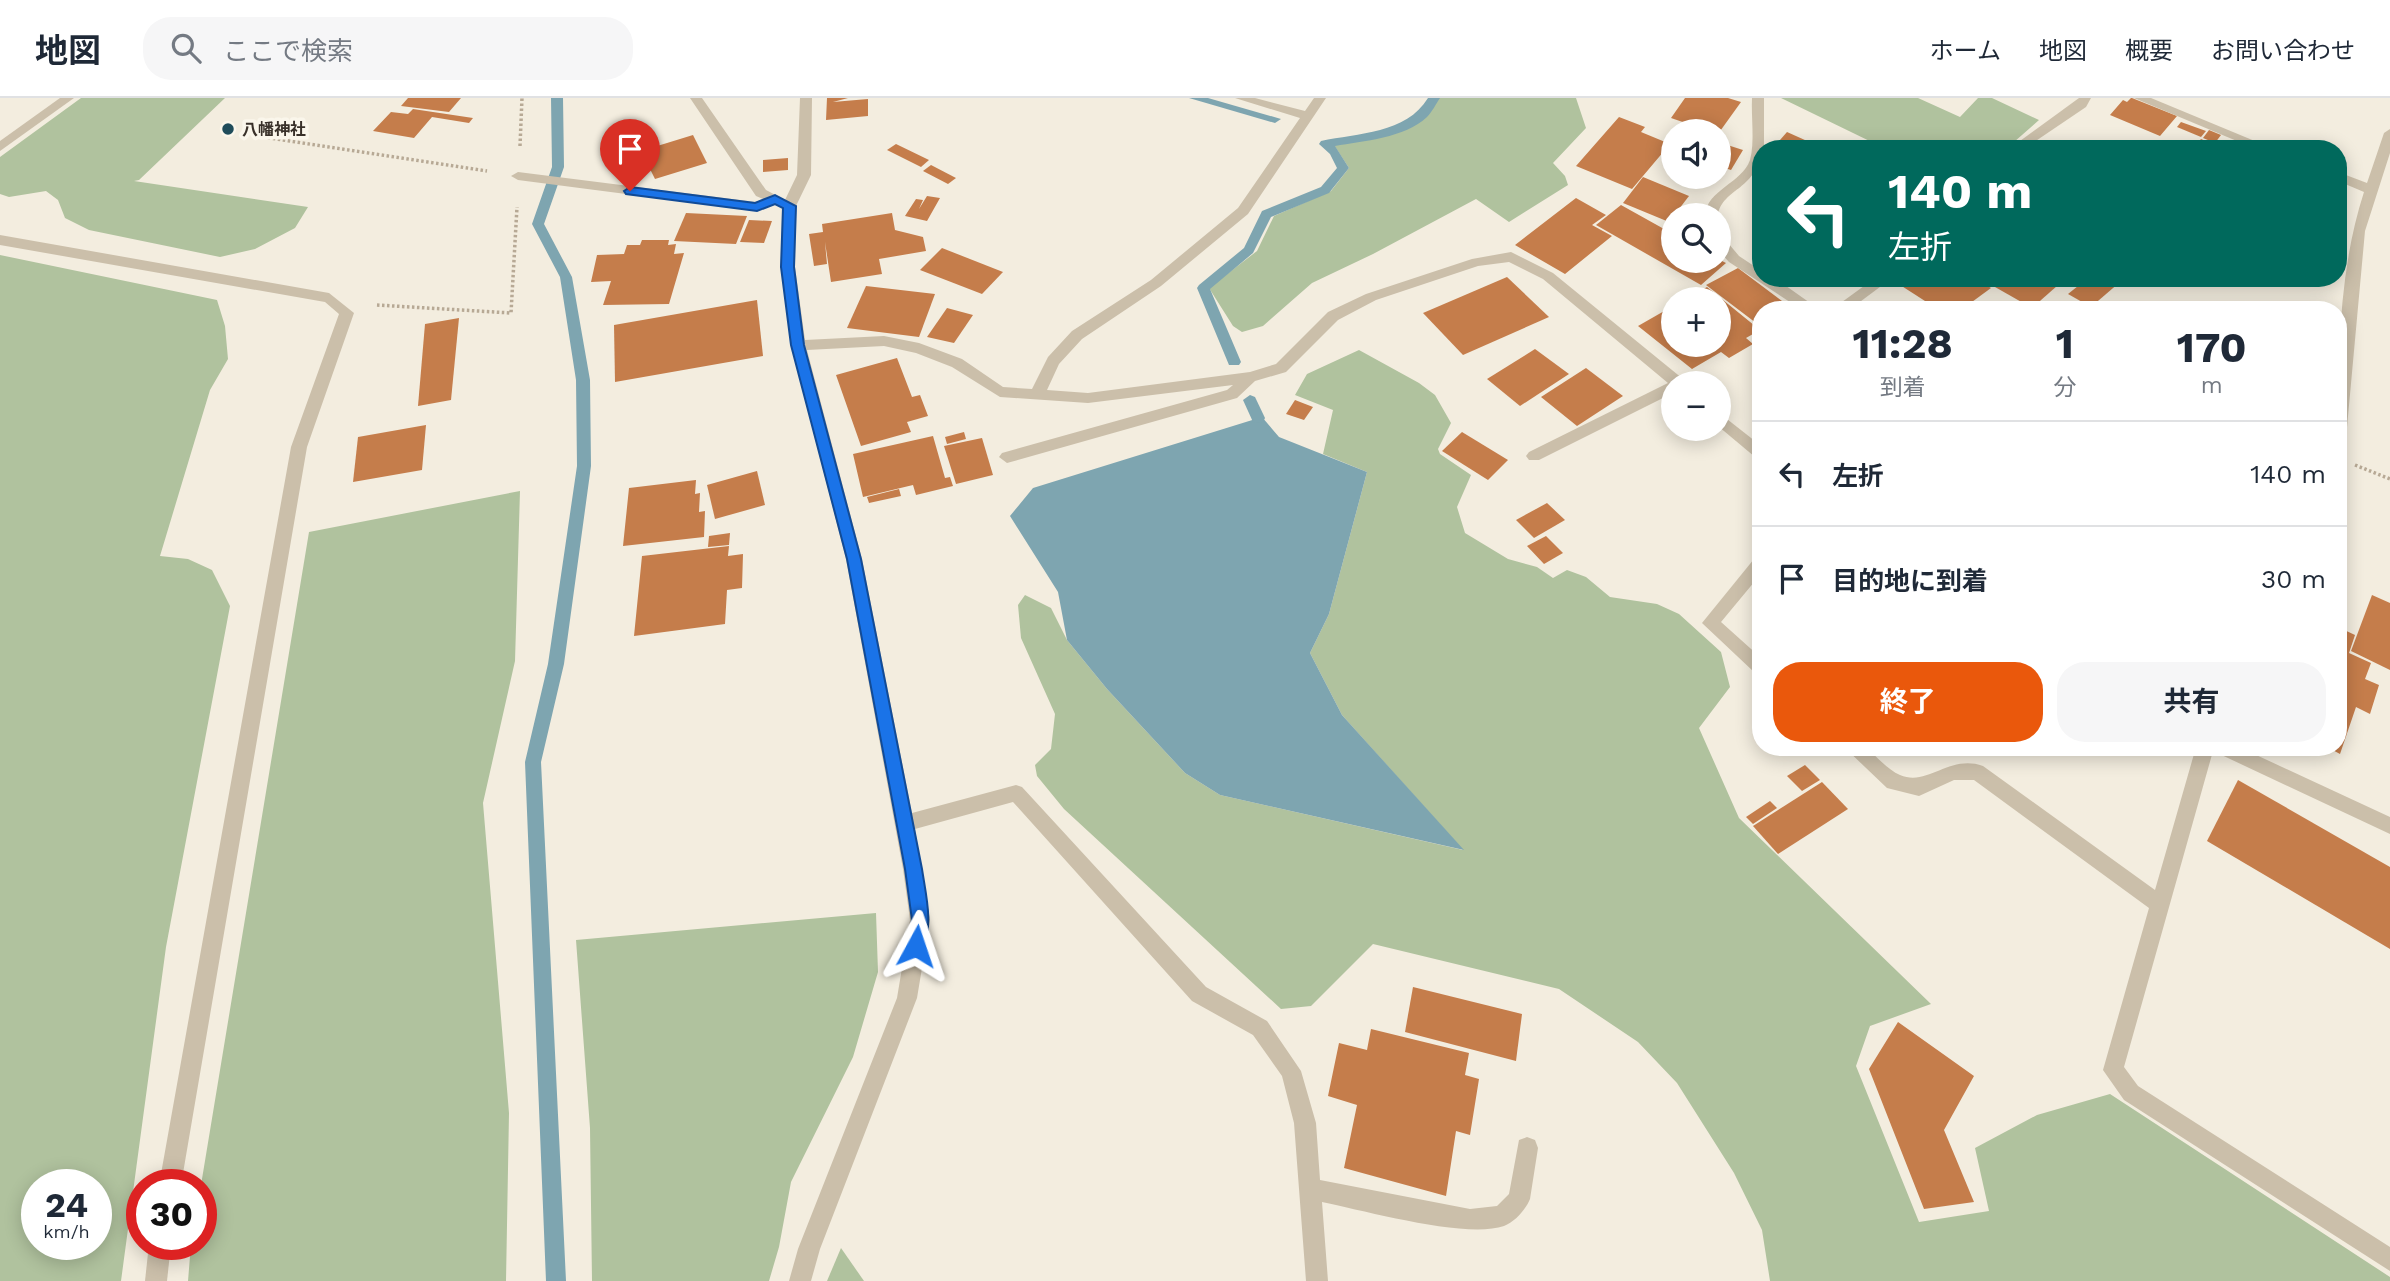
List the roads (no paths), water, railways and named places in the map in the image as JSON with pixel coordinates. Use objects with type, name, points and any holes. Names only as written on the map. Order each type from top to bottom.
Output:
[{"type":"street","points":[[0,147],[68,98]]},
{"type":"street","points":[[696,98],[761,193],[789,206]]},
{"type":"street","points":[[800,1281],[809,1249],[907,998],[920,920],[854,559],[798,345],[788,267],[789,206],[804,175],[806,98]]},
{"type":"street","points":[[1241,98],[1308,116]]},
{"type":"street","points":[[1037,394],[1053,361],[1077,335],[1156,283],[1243,211],[1320,98]]},
{"type":"street","points":[[1757,140],[1758,98]]},
{"type":"street","points":[[2028,140],[2082,104],[2085,98]]},
{"type":"street","points":[[2140,98],[2245,140]]},
{"type":"street","points":[[2347,345],[2358,231],[2390,133]]},
{"type":"street","points":[[1716,203],[1752,168]]},
{"type":"street","points":[[525,177],[757,207],[775,199]]},
{"type":"street","points":[[2347,180],[2372,190]]},
{"type":"street","points":[[0,240],[329,298],[347,313],[299,447],[173,1169]]},
{"type":"street","points":[[1731,255],[1752,270]]},
{"type":"street","points":[[798,345],[884,341],[919,348],[957,363],[1000,392],[1088,398],[1250,377],[1280,368],[1333,316],[1371,297],[1476,262],[1511,257],[1548,276],[1663,371]]},
{"type":"street","points":[[1777,287],[1799,301]]},
{"type":"street","points":[[1851,301],[1872,287]]},
{"type":"street","points":[[1007,457],[1232,394],[1250,377]]},
{"type":"street","points":[[1534,456],[1661,393]]},
{"type":"street","points":[[1731,428],[1752,446]]},
{"type":"street","points":[[1752,573],[1710,623],[1752,660]]},
{"type":"street","points":[[1863,756],[1893,782],[1919,788],[1952,772],[1977,772],[2160,904]]},
{"type":"street","points":[[2202,756],[2113,1070],[2131,1093],[2390,1260]]},
{"type":"street","points":[[2239,756],[2390,826]]},
{"type":"street","points":[[904,823],[1016,793],[1199,994],[1261,1028],[1291,1071],[1305,1123],[1317,1281]]},
{"type":"street","points":[[1310,1189],[1470,1220],[1502,1216],[1519,1199],[1527,1148]]},
{"type":"street","points":[[156,1281],[158,1260]]},
{"type":"water","points":[[1262,417],[1279,437],[1367,472],[1329,614],[1310,653],[1342,715],[1464,850],[1220,795],[1185,773],[1107,689],[1067,640],[1058,592],[1010,516],[1033,488]]},
{"type":"waterway","points":[[556,1281],[533,762],[556,664],[584,466],[583,380],[566,277],[538,224],[558,167],[557,98]]},
{"type":"waterway","points":[[1195,98],[1275,119]]},
{"type":"waterway","points":[[1234,362],[1203,288],[1249,250],[1266,214],[1325,190],[1343,168],[1335,152],[1325,144],[1401,127],[1421,116],[1434,98]]},
{"type":"waterway","points":[[1250,400],[1258,418]]},
{"type":"place","name":"八幡神社","points":[[228,129]]}]
